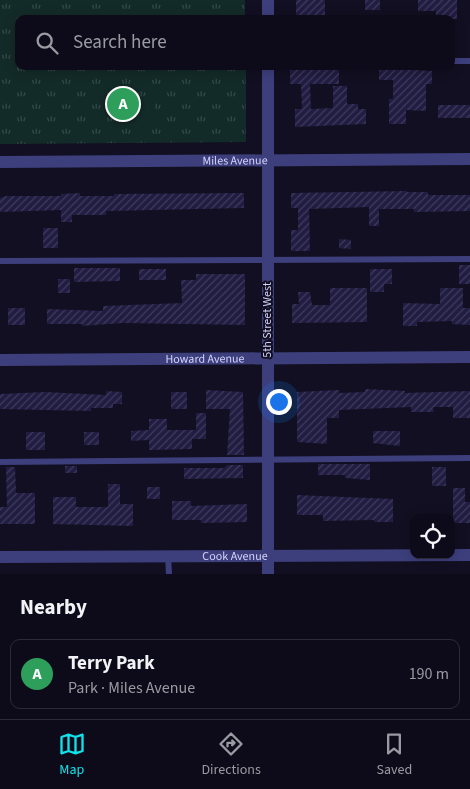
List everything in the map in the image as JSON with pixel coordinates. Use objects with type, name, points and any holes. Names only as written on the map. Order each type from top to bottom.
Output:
[{"type":"street","points":[[268,0],[268,15]]},
{"type":"street","name":"5th Street West","points":[[268,70],[268,574]]},
{"type":"street","name":"Miles Avenue","points":[[0,162],[470,158]]},
{"type":"street","name":"Howard Avenue","points":[[0,360],[470,357]]},
{"type":"street","name":"Cook Avenue","points":[[0,557],[470,555]]},
{"type":"lane","points":[[455,61],[470,61]]},
{"type":"lane","points":[[0,261],[470,259]]},
{"type":"lane","points":[[0,462],[470,458]]},
{"type":"lane","points":[[168,556],[169,574]]},
{"type":"green space","points":[[0,0],[245,0],[245,15],[15,15],[15,70],[246,70],[246,142],[0,144]]},
{"type":"green space","points":[[155,101],[155,127],[118,128],[117,102]]},
{"type":"building","points":[[296,0],[325,0],[325,15],[296,15]]},
{"type":"building","points":[[365,0],[380,0],[380,10],[365,10]]},
{"type":"building","points":[[418,0],[457,0],[457,19],[455,19],[455,15],[436,15],[436,11],[418,11]]},
{"type":"building","points":[[290,70],[339,70],[339,84],[310,84],[311,109],[333,108],[333,86],[347,86],[347,104],[358,104],[358,109],[366,109],[366,124],[295,127],[295,109],[302,109],[301,84],[290,84]]},
{"type":"building","points":[[379,70],[432,71],[432,84],[426,84],[426,111],[406,110],[406,124],[389,124],[389,99],[393,99],[393,80],[379,80]]},
{"type":"building","points":[[438,105],[470,105],[470,118],[438,118]]},
{"type":"building","points":[[428,192],[428,195],[470,195],[470,211],[414,212],[414,209],[379,209],[379,226],[369,226],[369,207],[309,209],[310,251],[291,251],[291,230],[298,230],[298,208],[291,208],[291,193]]},
{"type":"building","points":[[80,193],[80,196],[114,196],[114,194],[244,193],[244,208],[106,211],[106,215],[72,215],[72,222],[61,222],[61,210],[0,212],[0,198],[6,196],[61,196],[61,194]]},
{"type":"building","points":[[43,228],[58,228],[58,248],[43,248]]},
{"type":"building","points":[[339,239],[351,240],[351,249],[339,248]]},
{"type":"building","points":[[459,265],[470,265],[470,284],[459,284]]},
{"type":"building","points":[[74,268],[120,268],[120,281],[74,282]]},
{"type":"building","points":[[139,269],[166,269],[166,280],[139,280]]},
{"type":"building","points":[[370,269],[392,269],[392,284],[384,284],[384,292],[370,292]]},
{"type":"building","points":[[196,274],[245,274],[245,325],[122,323],[82,326],[82,324],[47,324],[47,309],[103,311],[103,306],[182,303],[181,280],[196,280]]},
{"type":"building","points":[[58,279],[70,279],[70,293],[58,293]]},
{"type":"building","points":[[330,288],[367,288],[367,322],[292,323],[292,304],[299,304],[298,292],[310,292],[312,305],[330,305]]},
{"type":"building","points":[[440,288],[463,288],[463,308],[470,308],[470,325],[452,324],[452,321],[417,322],[417,326],[403,326],[403,303],[440,304]]},
{"type":"building","points":[[8,308],[25,308],[25,325],[8,325]]},
{"type":"building","points":[[365,389],[405,391],[405,393],[470,391],[470,418],[453,418],[453,407],[433,407],[434,412],[411,412],[411,407],[339,410],[339,418],[327,418],[327,444],[297,442],[297,392],[339,390],[339,393],[365,392]]},
{"type":"building","points":[[206,390],[243,392],[244,455],[227,455],[230,409],[206,409]]},
{"type":"building","points":[[106,391],[122,392],[122,404],[113,404],[113,408],[91,408],[91,411],[0,409],[0,394],[45,392],[106,395]]},
{"type":"building","points":[[171,392],[187,392],[187,409],[171,409]]},
{"type":"building","points":[[196,413],[206,413],[206,439],[192,439],[192,449],[149,450],[149,440],[131,441],[131,431],[149,430],[149,419],[167,419],[167,430],[196,430]]},
{"type":"building","points":[[373,431],[400,431],[400,446],[373,443]]},
{"type":"building","points":[[26,432],[45,432],[45,450],[26,450]]},
{"type":"building","points":[[84,432],[99,432],[99,445],[84,445]]},
{"type":"building","points":[[318,464],[370,464],[370,480],[345,478],[345,475],[318,475]]},
{"type":"building","points":[[227,465],[243,465],[243,478],[184,479],[184,468],[224,468]]},
{"type":"building","points":[[65,466],[77,466],[77,473],[65,473]]},
{"type":"building","points":[[6,467],[15,467],[16,493],[35,493],[35,524],[0,524],[0,507],[7,507]]},
{"type":"building","points":[[432,467],[446,467],[446,486],[432,486]]},
{"type":"building","points":[[108,484],[120,484],[120,504],[133,504],[133,526],[53,524],[53,497],[76,497],[76,507],[108,507]]},
{"type":"building","points":[[147,487],[160,487],[160,499],[147,499]]},
{"type":"building","points":[[453,488],[465,488],[465,502],[470,502],[470,523],[455,523],[455,514],[453,514]]},
{"type":"building","points":[[297,495],[393,499],[393,522],[374,522],[374,520],[323,521],[323,515],[297,515]]},
{"type":"building","points":[[172,501],[191,501],[191,506],[247,504],[247,522],[201,523],[201,520],[172,520]]},
{"type":"place","name":"Terry Park","points":[[123,104]]}]
